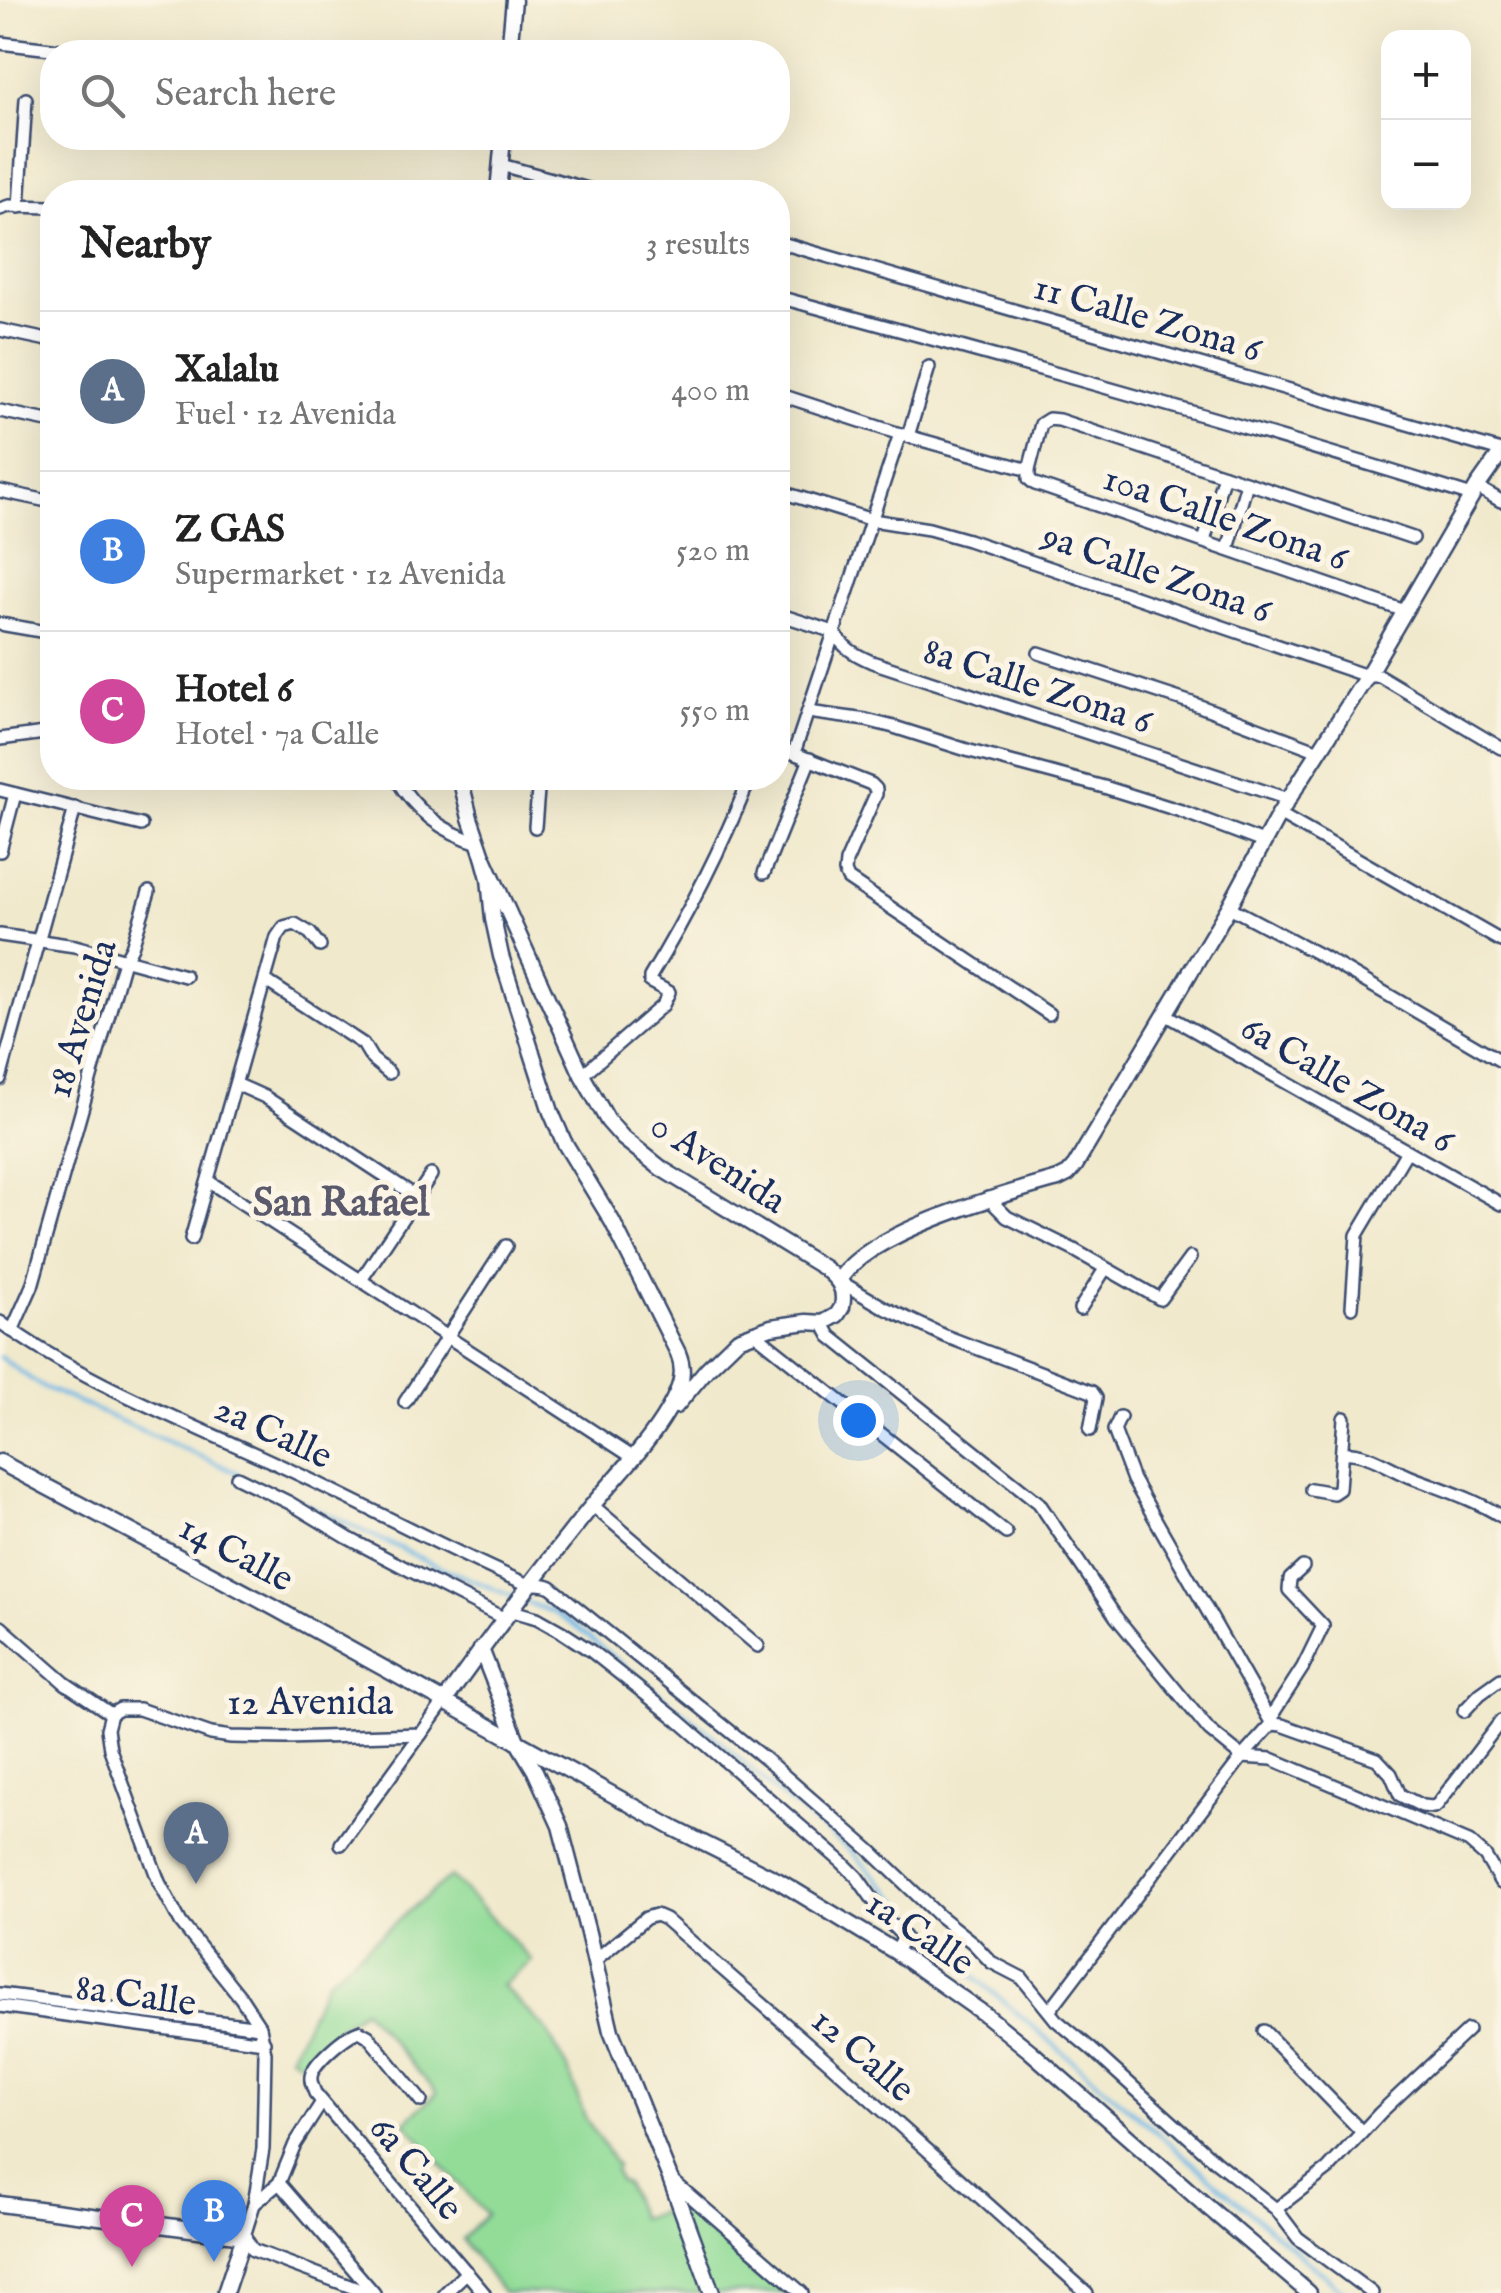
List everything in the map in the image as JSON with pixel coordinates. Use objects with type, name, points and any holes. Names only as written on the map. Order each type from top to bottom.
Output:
[{"type":"street","points":[[511,40],[514,0]]},
{"type":"street","points":[[0,43],[40,48]]},
{"type":"street","points":[[18,207],[26,99]]},
{"type":"street","points":[[499,180],[502,150]]},
{"type":"street","points":[[501,165],[556,180]]},
{"type":"street","points":[[0,209],[40,208]]},
{"type":"street","name":"11 Calle Zona 6","points":[[790,245],[1501,452]]},
{"type":"street","points":[[790,300],[1501,501]]},
{"type":"street","points":[[0,330],[40,338]]},
{"type":"street","points":[[794,753],[866,530],[929,368]]},
{"type":"street","name":"10a Calle Zona 6","points":[[790,398],[1029,474],[1035,484],[1405,611]]},
{"type":"street","points":[[0,411],[40,419]]},
{"type":"street","points":[[1029,474],[1039,428],[1044,421],[1058,420],[1413,538]]},
{"type":"street","points":[[839,1282],[849,1266],[878,1246],[988,1198],[1058,1179],[1075,1166],[1229,907],[1278,814],[1367,676],[1501,452]]},
{"type":"street","points":[[1204,541],[1224,475]]},
{"type":"street","points":[[1228,549],[1247,483]]},
{"type":"street","points":[[0,492],[40,500]]},
{"type":"street","name":"9a Calle Zona 6","points":[[790,495],[872,520],[968,540],[1367,676],[1384,678],[1501,748]]},
{"type":"street","name":"8a Calle Zona 6","points":[[790,618],[834,632],[848,650],[872,662],[1288,799]]},
{"type":"street","points":[[0,624],[40,632]]},
{"type":"street","points":[[1039,653],[1188,702],[1319,752]]},
{"type":"street","points":[[808,712],[894,727],[1150,802],[1263,842]]},
{"type":"street","points":[[0,739],[40,734]]},
{"type":"street","points":[[790,752],[876,789],[846,862],[844,872],[852,882],[1049,1014]]},
{"type":"street","points":[[764,873],[810,760]]},
{"type":"street","points":[[0,790],[141,825]]},
{"type":"street","points":[[405,790],[430,821],[481,850]]},
{"type":"street","name":"0 Avenida","points":[[464,790],[489,878],[500,956],[551,1112],[564,1142],[612,1221],[681,1361],[683,1376],[667,1413]]},
{"type":"street","points":[[535,827],[538,790]]},
{"type":"street","points":[[582,1075],[664,1005],[669,992],[650,982],[650,976],[688,912],[745,790]]},
{"type":"street","points":[[0,851],[15,794]]},
{"type":"street","points":[[0,1078],[75,808]]},
{"type":"street","points":[[1278,814],[1501,942]]},
{"type":"street","name":"0 Avenida","points":[[481,850],[582,1075],[608,1121],[645,1158],[824,1268],[839,1282]]},
{"type":"street","name":"18 Avenida","points":[[12,1330],[32,1286],[125,960],[149,892]]},
{"type":"street","points":[[1229,907],[1320,955],[1501,1061]]},
{"type":"street","points":[[191,1239],[277,936],[292,924],[310,933],[320,946]]},
{"type":"street","points":[[0,936],[75,946],[185,976]]},
{"type":"street","points":[[266,981],[363,1044],[372,1059],[389,1073]]},
{"type":"street","name":"6a Calle Zona 6","points":[[1165,1014],[1501,1204]]},
{"type":"street","points":[[236,1084],[265,1097],[417,1197]]},
{"type":"street","points":[[1352,1307],[1357,1235],[1407,1151]]},
{"type":"street","points":[[361,1280],[431,1175]]},
{"type":"street","points":[[208,1180],[634,1458]]},
{"type":"street","points":[[988,1198],[1007,1217],[1160,1299],[1190,1258]]},
{"type":"street","points":[[405,1402],[506,1246]]},
{"type":"street","points":[[1080,1309],[1105,1269]]},
{"type":"street","points":[[839,1282],[842,1307],[837,1315],[822,1323],[830,1336],[1040,1503],[1116,1617],[1209,1730],[1242,1757],[1272,1759],[1458,1837],[1486,1856],[1501,1883]]},
{"type":"street","points":[[839,1282],[944,1336],[1092,1392],[1096,1398],[1090,1430]]},
{"type":"street","name":"2a Calle","points":[[0,1322],[74,1370],[141,1403],[270,1460],[528,1586],[551,1587],[785,1776],[992,1962],[1022,1978],[1056,2020],[1276,2209],[1298,2238],[1372,2293]]},
{"type":"street","name":"0 Avenida","points":[[528,1586],[667,1413],[730,1345],[753,1332],[790,1324],[822,1323]]},
{"type":"street","points":[[753,1332],[1006,1533]]},
{"type":"street","points":[[1120,1417],[1114,1430],[1133,1480],[1272,1724],[1377,1760],[1391,1774],[1400,1795],[1430,1808],[1437,1805],[1501,1721]]},
{"type":"street","points":[[1311,1489],[1336,1492],[1341,1479],[1344,1418]]},
{"type":"street","points":[[1342,1453],[1370,1457],[1501,1516]]},
{"type":"street","name":"14 Calle","points":[[0,1462],[444,1702]]},
{"type":"street","points":[[237,1477],[290,1502],[409,1570],[508,1612],[537,1618],[591,1652],[678,1720],[857,1877],[904,1938],[896,1952]]},
{"type":"street","points":[[592,1505],[758,1646]]},
{"type":"street","points":[[1050,2010],[1242,1757],[1272,1724],[1277,1706],[1322,1628],[1322,1623],[1289,1590],[1290,1580],[1302,1567]]},
{"type":"street","name":"12 Avenida","points":[[111,1714],[120,1709],[139,1709],[231,1737],[420,1734],[528,1586]]},
{"type":"street","points":[[1,1628],[65,1682],[111,1714],[107,1729],[110,1749],[159,1882],[181,1923],[260,2027],[264,2042],[263,2149],[254,2204],[225,2293]]},
{"type":"street","points":[[481,1649],[517,1741],[560,1826],[616,2047],[712,2293]]},
{"type":"street","points":[[1464,1710],[1501,1679]]},
{"type":"street","name":"1a Calle","points":[[444,1702],[776,1880],[896,1952],[1030,2051],[1309,2293]]},
{"type":"street","points":[[341,1844],[420,1734]]},
{"type":"street","points":[[1488,1738],[1501,1748]]},
{"type":"street","name":"12 Calle","points":[[595,1960],[646,1918],[660,1916],[1088,2293]]},
{"type":"street","name":"8a Calle","points":[[0,1994],[260,2027]]},
{"type":"street","name":"8a Calle","points":[[0,2006],[264,2042]]},
{"type":"street","points":[[1276,2209],[1328,2169],[1468,2030]]},
{"type":"street","name":"6a Calle","points":[[421,2101],[368,2036],[359,2031],[349,2034],[316,2065],[311,2076],[322,2102],[484,2293]]},
{"type":"street","points":[[1264,2031],[1362,2132]]},
{"type":"street","points":[[254,2204],[279,2182],[294,2144],[322,2102]]},
{"type":"street","points":[[670,2178],[802,2293]]},
{"type":"street","points":[[279,2182],[371,2293]]},
{"type":"street","points":[[0,2204],[244,2236],[253,2250],[371,2293]]},
{"type":"street","points":[[444,2293],[467,2272]]},
{"type":"green space","points":[[451,1876],[532,1961],[502,1986],[545,2028],[568,2069],[585,2118],[617,2166],[615,2172],[619,2181],[626,2184],[639,2218],[690,2205],[794,2293],[503,2293],[462,2239],[486,2215],[405,2122],[437,2093],[363,2009],[332,2033],[304,2064],[290,2056],[327,1980]]},
{"type":"waterway","points":[[0,1357],[39,1385],[238,1473]]},
{"type":"waterway","points":[[283,1493],[435,1565],[516,1598]]},
{"type":"waterway","points":[[525,1602],[553,1612],[574,1626],[850,1850],[962,1966],[1345,2293]]},
{"type":"place","name":"Xalalu","points":[[196,1884]]},
{"type":"place","name":"Z GAS","points":[[214,2262]]},
{"type":"place","name":"Hotel 6","points":[[132,2267]]},
{"type":"district","name":"San Rafael","points":[[341,1201]]}]
